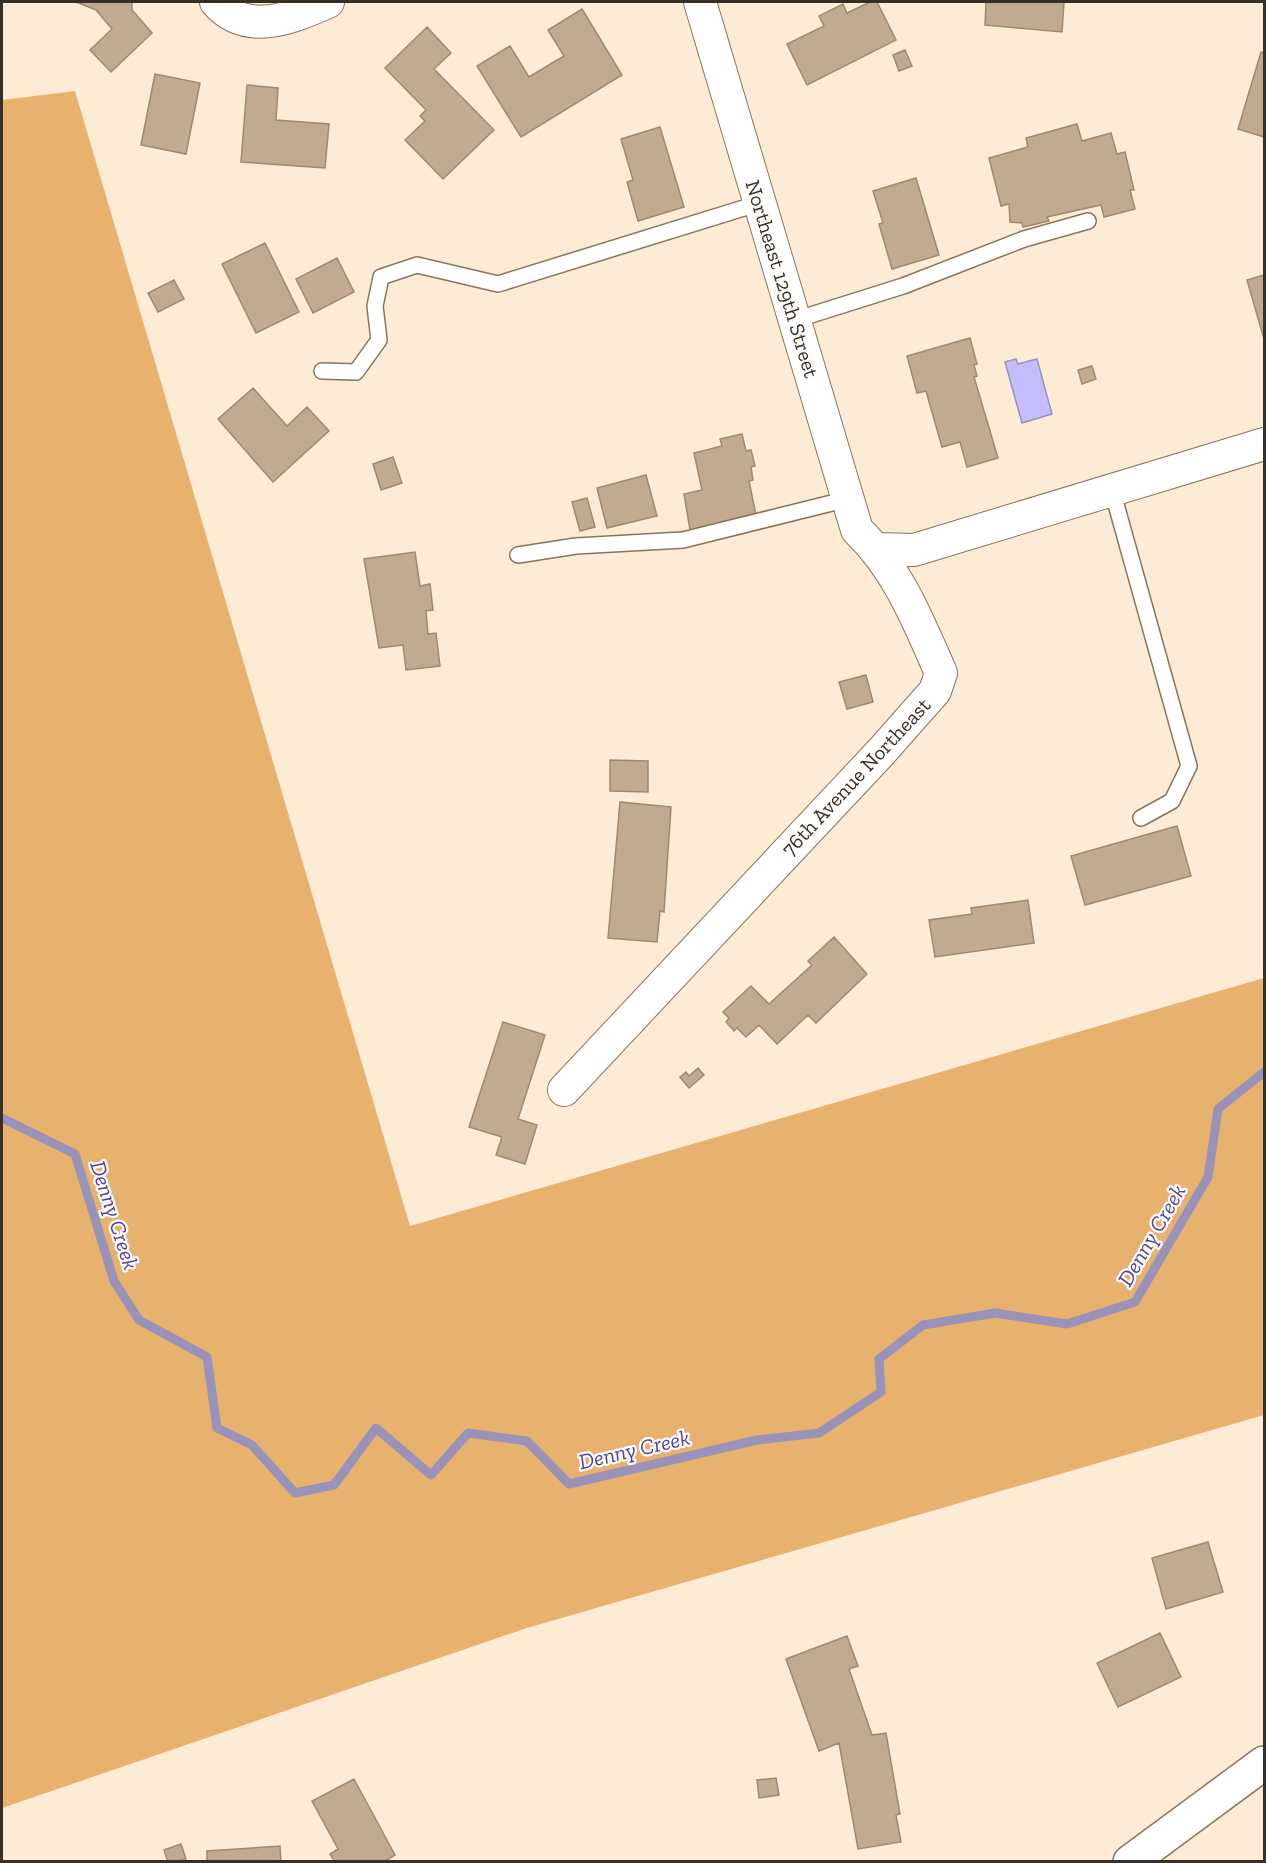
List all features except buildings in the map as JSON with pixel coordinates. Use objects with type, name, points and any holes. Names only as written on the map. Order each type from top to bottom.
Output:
[{"type":"main road","points":[[1130,1862],[1264,1763]]},
{"type":"street","points":[[216,2],[227,14],[258,23],[291,18],[328,2]]},
{"type":"street","name":"Northeast 129th Street","points":[[700,2],[857,530],[877,549]]},
{"type":"street","points":[[877,549],[914,550],[1264,444]]},
{"type":"street","name":"76th Avenue Northeast","points":[[564,1090],[935,691],[941,674],[916,615],[877,549]]},
{"type":"lane","points":[[322,370],[356,372],[379,340],[375,306],[381,277],[417,265],[498,284],[760,203]]},
{"type":"lane","points":[[795,320],[903,286],[1024,239],[1088,221]]},
{"type":"lane","points":[[1112,490],[1189,766],[1172,801],[1141,818]]},
{"type":"lane","points":[[518,555],[576,546],[683,540],[848,499]]},
{"type":"shaded area","points":[[75,91],[410,1226],[1264,978],[1264,1415],[527,1628],[2,1808],[2,100]]},
{"type":"shaded area","points":[[1016,359],[1018,364],[1037,359],[1052,414],[1022,423],[1005,362]]},
{"type":"waterway","name":"Denny Creek","points":[[2,1118],[75,1154],[114,1281],[139,1320],[207,1357],[217,1428],[252,1445],[295,1493],[334,1485],[376,1428],[431,1475],[468,1433],[527,1441],[569,1484],[757,1440],[819,1433],[881,1392],[879,1359],[923,1325],[995,1313],[1067,1324],[1135,1302],[1208,1177],[1218,1109],[1264,1072]]}]
